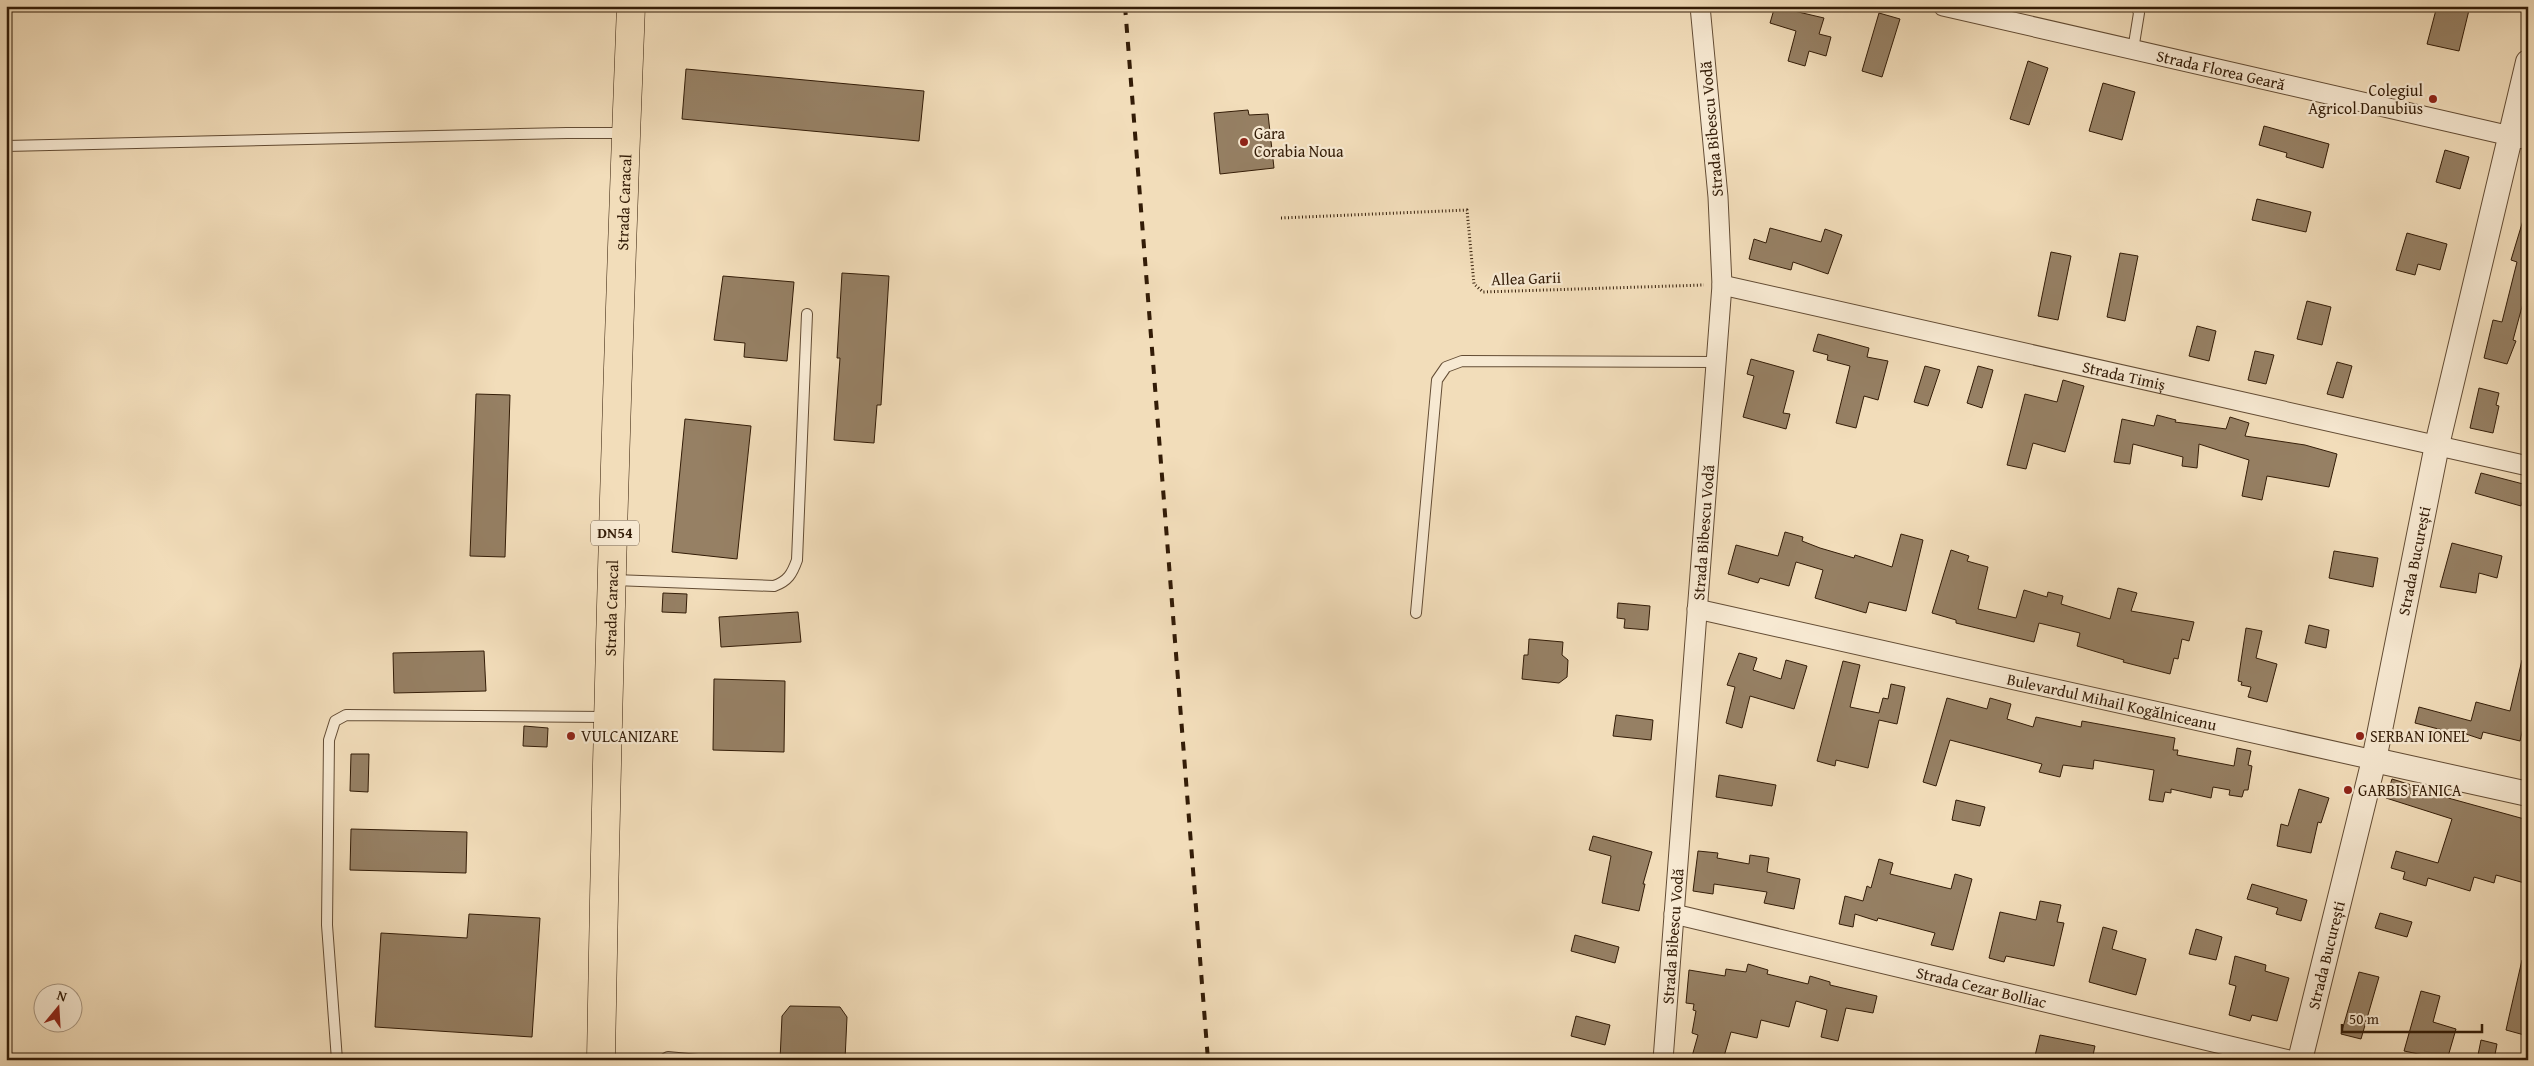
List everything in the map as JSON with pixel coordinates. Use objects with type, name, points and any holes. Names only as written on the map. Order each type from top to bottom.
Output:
[{"type":"main road","name":"Strada Caracal","points":[[601,1060],[607,717],[614,580],[631,6]]},
{"type":"street","name":"Strada Bibescu Vodă","points":[[1663,1060],[1722,285],[1718,197],[1700,6]]},
{"type":"street","name":"Strada Florea Geară","points":[[1943,6],[2519,138]]},
{"type":"street","name":"Strada București","points":[[2300,1060],[2374,760],[2437,445],[2519,138],[2528,62]]},
{"type":"street","name":"Strada Timiș","points":[[1722,285],[2528,466]]},
{"type":"street","name":"Bulevardul Mihail Kogălniceanu","points":[[1697,609],[2528,794]]},
{"type":"street","name":"Strada Cezar Bolliac","points":[[1674,914],[2289,1060]]},
{"type":"lane","points":[[2133,50],[2139,13],[2136,6]]},
{"type":"lane","points":[[6,146],[567,133],[626,134]]},
{"type":"lane","points":[[614,580],[774,586],[785,582],[792,574],[797,560],[806,314]]},
{"type":"lane","points":[[1416,613],[1437,380],[1446,367],[1462,361],[1716,362]]},
{"type":"lane","points":[[337,1060],[327,925],[329,740],[334,721],[346,716],[607,717]]},
{"type":"lane","points":[[663,1060],[668,1057],[698,1060]]},
{"type":"path","name":"Allea Garii","points":[[1281,218],[1467,210],[1474,284],[1483,292],[1722,285]]},
{"type":"building","points":[[1775,6],[1795,6],[1794,11],[1824,18],[1819,34],[1831,37],[1826,56],[1809,51],[1805,66],[1788,61],[1796,31],[1770,23]]},
{"type":"building","points":[[2437,6],[2470,6],[2459,51],[2427,44]]},
{"type":"building","points":[[1879,13],[1900,19],[1882,77],[1862,71]]},
{"type":"building","points":[[2028,61],[2048,68],[2029,125],[2010,119]]},
{"type":"building","points":[[686,69],[924,91],[919,141],[682,119]]},
{"type":"building","points":[[2103,83],[2135,92],[2122,140],[2089,131]]},
{"type":"building","name":"Gara Corabia Noua","points":[[1248,110],[1249,115],[1268,114],[1274,168],[1220,174],[1214,113]]},
{"type":"building","points":[[2264,126],[2329,144],[2323,168],[2286,157],[2287,153],[2259,145]]},
{"type":"building","points":[[2445,150],[2469,157],[2460,189],[2436,182]]},
{"type":"building","points":[[2257,199],[2311,212],[2306,232],[2252,220]]},
{"type":"building","points":[[2524,217],[2528,218],[2528,304],[2523,303],[2513,340],[2516,341],[2507,364],[2484,358],[2493,320],[2502,322],[2517,262],[2511,260]]},
{"type":"building","points":[[1770,228],[1821,242],[1825,229],[1842,235],[1828,274],[1793,262],[1791,270],[1749,259],[1754,239],[1766,243]]},
{"type":"building","points":[[2407,233],[2447,244],[2440,270],[2418,264],[2415,275],[2396,270]]},
{"type":"building","points":[[2051,252],[2071,256],[2058,320],[2038,316]]},
{"type":"building","points":[[2120,253],[2138,256],[2125,321],[2107,317]]},
{"type":"building","points":[[842,273],[889,276],[881,405],[877,405],[874,443],[834,440],[840,358],[837,358]]},
{"type":"building","points":[[723,276],[794,282],[787,361],[744,357],[745,343],[714,340]]},
{"type":"building","points":[[2307,301],[2331,307],[2322,345],[2297,339]]},
{"type":"building","points":[[2197,326],[2216,331],[2209,361],[2189,356]]},
{"type":"building","points":[[1818,334],[1869,348],[1867,357],[1888,361],[1878,400],[1864,396],[1856,428],[1836,423],[1850,366],[1827,360],[1828,355],[1813,351]]},
{"type":"building","points":[[2255,351],[2274,355],[2266,384],[2248,380]]},
{"type":"building","points":[[1751,359],[1794,371],[1783,413],[1790,414],[1786,429],[1743,417],[1754,376],[1747,374]]},
{"type":"building","points":[[2337,362],[2352,366],[2343,398],[2327,394]]},
{"type":"building","points":[[1925,366],[1940,370],[1928,406],[1914,402]]},
{"type":"building","points":[[1978,366],[1993,370],[1982,408],[1967,403]]},
{"type":"building","points":[[2063,380],[2084,386],[2065,452],[2033,443],[2026,469],[2007,465],[2025,394],[2057,402]]},
{"type":"building","points":[[2479,388],[2499,393],[2496,405],[2499,406],[2493,433],[2470,428]]},
{"type":"building","points":[[476,394],[510,395],[505,557],[470,556]]},
{"type":"building","points":[[2157,415],[2176,420],[2175,422],[2226,429],[2230,417],[2249,423],[2245,436],[2305,445],[2337,454],[2329,487],[2267,476],[2262,500],[2242,496],[2249,460],[2199,444],[2197,468],[2182,466],[2183,457],[2133,444],[2130,464],[2114,462],[2122,419],[2154,426]]},
{"type":"building","points":[[685,419],[751,426],[737,559],[672,552]]},
{"type":"building","points":[[2481,473],[2527,485],[2521,506],[2475,493]]},
{"type":"building","points":[[1785,532],[1803,537],[1802,541],[1820,548],[1854,558],[1855,555],[1892,567],[1901,534],[1923,540],[1906,611],[1869,602],[1866,613],[1815,598],[1823,570],[1796,562],[1789,586],[1760,578],[1758,583],[1728,574],[1736,545],[1778,556]]},
{"type":"building","points":[[2452,543],[2502,556],[2497,578],[2479,573],[2476,593],[2440,587]]},
{"type":"building","points":[[1951,550],[1969,556],[1967,561],[1988,567],[1978,609],[2016,618],[2024,590],[2047,597],[2048,592],[2063,596],[2061,604],[2110,619],[2118,588],[2137,593],[2131,611],[2194,622],[2189,641],[2182,639],[2178,659],[2174,658],[2170,674],[2123,662],[2124,660],[2077,646],[2080,633],[2039,623],[2034,642],[1956,623],[1956,620],[1932,613]]},
{"type":"building","points":[[2334,551],[2378,558],[2373,587],[2329,578]]},
{"type":"building","points":[[663,593],[687,594],[686,613],[662,612]]},
{"type":"building","points":[[1618,603],[1650,606],[1648,630],[1624,628],[1625,619],[1617,618]]},
{"type":"building","points":[[798,612],[801,642],[721,647],[719,617]]},
{"type":"building","points":[[2309,625],[2329,630],[2326,648],[2305,643]]},
{"type":"building","points":[[2246,628],[2262,631],[2256,658],[2277,664],[2267,702],[2248,697],[2251,687],[2241,685],[2242,682],[2238,681]]},
{"type":"building","points":[[1529,639],[1563,642],[1562,655],[1568,660],[1567,677],[1559,683],[1522,679],[1524,655],[1528,655]]},
{"type":"building","points":[[484,651],[486,691],[394,693],[393,653]]},
{"type":"building","points":[[1739,653],[1757,658],[1753,670],[1781,679],[1786,660],[1807,666],[1794,709],[1750,696],[1742,728],[1726,723],[1735,687],[1727,685]]},
{"type":"building","points":[[2522,660],[2528,661],[2528,707],[2520,741],[2483,732],[2481,739],[2463,733],[2462,735],[2415,723],[2419,707],[2471,721],[2476,702],[2510,711]]},
{"type":"building","points":[[1843,661],[1860,665],[1850,707],[1879,713],[1883,698],[1888,699],[1891,684],[1905,687],[1897,724],[1879,720],[1868,768],[1836,760],[1835,766],[1817,761]]},
{"type":"building","points":[[714,679],[785,681],[784,752],[713,750]]},
{"type":"building","points":[[1947,698],[1987,709],[1990,698],[2011,704],[2007,719],[2033,727],[2036,717],[2081,727],[2082,721],[2175,738],[2173,750],[2178,750],[2177,755],[2234,766],[2237,748],[2251,751],[2248,765],[2252,766],[2248,790],[2244,790],[2242,797],[2229,795],[2230,790],[2213,787],[2211,798],[2171,789],[2171,793],[2165,792],[2163,802],[2149,800],[2154,770],[2094,760],[2093,769],[2063,765],[2060,777],[2039,772],[2042,764],[1950,740],[1936,786],[1923,782]]},
{"type":"building","points":[[1616,715],[1653,720],[1651,740],[1613,736]]},
{"type":"building","points":[[524,726],[548,728],[547,747],[523,746]]},
{"type":"building","points":[[351,754],[369,754],[368,792],[350,791]]},
{"type":"building","points":[[1719,775],[1776,785],[1772,806],[1716,797]]},
{"type":"building","points":[[2392,779],[2431,791],[2430,793],[2528,820],[2528,884],[2496,875],[2494,883],[2474,877],[2470,891],[2428,878],[2426,886],[2403,879],[2405,872],[2391,868],[2396,851],[2438,863],[2452,819],[2386,798]]},
{"type":"building","points":[[2299,789],[2329,798],[2321,823],[2318,822],[2311,853],[2277,846],[2281,824],[2288,826]]},
{"type":"building","points":[[1956,800],[1985,807],[1980,826],[1952,820]]},
{"type":"building","points":[[351,829],[467,832],[466,873],[350,870]]},
{"type":"building","points":[[1593,836],[1652,852],[1643,884],[1645,884],[1639,911],[1602,903],[1611,856],[1589,850]]},
{"type":"building","points":[[1698,851],[1718,853],[1717,858],[1749,864],[1750,855],[1769,858],[1767,872],[1800,879],[1794,909],[1764,903],[1767,892],[1714,884],[1713,894],[1693,891]]},
{"type":"building","points":[[1879,859],[1893,863],[1890,874],[1951,889],[1955,874],[1972,879],[1953,950],[1931,945],[1935,933],[1878,918],[1877,921],[1855,914],[1853,927],[1839,924],[1845,896],[1863,901],[1867,886],[1871,888]]},
{"type":"building","points":[[2252,884],[2307,900],[2301,921],[2276,914],[2278,908],[2247,899]]},
{"type":"building","points":[[2040,901],[2061,905],[2057,922],[2064,923],[2054,966],[2006,956],[2004,962],[1989,958],[2000,912],[2036,920]]},
{"type":"building","points":[[2380,913],[2412,922],[2407,937],[2375,928]]},
{"type":"building","points":[[469,914],[540,918],[532,1037],[375,1027],[381,933],[467,938]]},
{"type":"building","points":[[2103,927],[2117,931],[2112,949],[2146,959],[2136,995],[2089,982]]},
{"type":"building","points":[[2196,929],[2222,937],[2216,960],[2189,954]]},
{"type":"building","points":[[1575,935],[1619,947],[1615,963],[1571,951]]},
{"type":"building","points":[[2235,956],[2266,965],[2265,971],[2289,978],[2277,1021],[2252,1015],[2250,1021],[2229,1015],[2236,986],[2229,984]]},
{"type":"building","points":[[2522,960],[2528,961],[2528,1036],[2506,1030]]},
{"type":"building","points":[[1748,964],[1768,970],[1767,974],[1808,984],[1810,976],[1830,982],[1830,985],[1877,996],[1873,1013],[1846,1008],[1838,1041],[1821,1037],[1827,1010],[1796,1001],[1789,1027],[1761,1020],[1757,1038],[1731,1032],[1723,1060],[1691,1060],[1698,1035],[1692,1033],[1696,1011],[1693,1010],[1694,1004],[1686,1003],[1689,970],[1725,976],[1726,969],[1746,972]]},
{"type":"building","points":[[2359,972],[2379,977],[2361,1039],[2341,1034]]},
{"type":"building","points":[[2421,991],[2440,996],[2433,1022],[2456,1029],[2447,1060],[2404,1051]]},
{"type":"building","points":[[790,1006],[840,1007],[847,1017],[845,1060],[780,1060],[782,1016]]},
{"type":"building","points":[[1576,1016],[1610,1025],[1605,1045],[1571,1036]]},
{"type":"building","points":[[2040,1035],[2095,1046],[2092,1060],[2034,1060]]},
{"type":"building","points":[[2481,1040],[2497,1044],[2494,1060],[2477,1060]]},
{"type":"railway","points":[[1125,6],[1208,1060]]},
{"type":"place","name":"Colegiul Agricol Danubius","points":[[2433,99]]},
{"type":"place","name":"Gara Corabia Noua","points":[[1244,142]]},
{"type":"place","name":"VULCANIZARE","points":[[571,736]]},
{"type":"place","name":"SERBAN IONEL","points":[[2360,736]]},
{"type":"place","name":"GARBIS FANICA","points":[[2348,790]]}]
